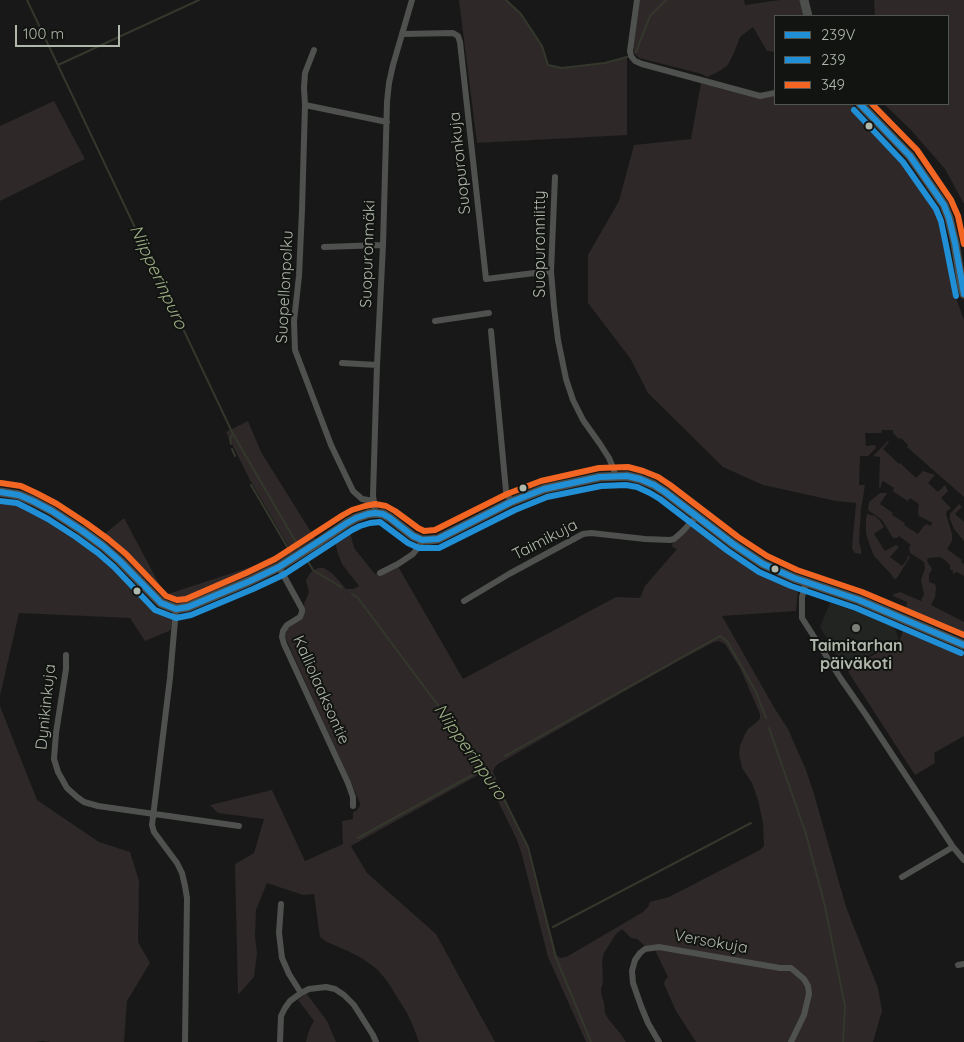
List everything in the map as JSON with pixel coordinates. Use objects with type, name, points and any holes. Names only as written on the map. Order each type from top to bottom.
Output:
[{"type":"street","name":"Suopuronmäki","points":[[375,513],[373,495],[377,365],[389,83],[412,0]]},
{"type":"street","points":[[637,0],[630,51],[635,61],[760,96],[774,93]]},
{"type":"street","points":[[804,0],[808,15]]},
{"type":"street","name":"Suopuronkuja","points":[[402,34],[453,33],[458,36],[486,279],[550,271]]},
{"type":"street","name":"Suopellonpolku","points":[[314,50],[305,73],[304,88],[302,210],[299,276],[294,321],[295,350],[332,445],[353,491],[362,499],[374,501]]},
{"type":"street","points":[[305,105],[387,122]]},
{"type":"street","points":[[861,105],[910,156],[944,205],[955,243],[964,294]]},
{"type":"street","name":"Suopuronniitty","points":[[555,177],[550,271],[558,340],[566,379],[573,400],[583,420],[609,458],[615,476]]},
{"type":"street","points":[[324,247],[383,245]]},
{"type":"street","points":[[435,321],[490,313]]},
{"type":"street","points":[[491,330],[506,492],[511,502]]},
{"type":"street","points":[[342,363],[377,365]]},
{"type":"street","points":[[0,492],[19,495],[33,501],[81,530],[120,561],[161,603],[176,609],[188,607],[279,567],[356,518],[375,513],[383,514],[413,536],[422,540],[429,540],[438,538],[511,502],[544,489],[600,477],[627,476],[640,479],[665,492],[733,544],[763,564],[788,576],[868,604],[964,644]]},
{"type":"street","name":"Taimikuja","points":[[464,601],[583,534],[591,533],[670,540],[682,532],[696,516]]},
{"type":"street","points":[[380,573],[413,554],[422,540]]},
{"type":"street","name":"Kalliolaaksontie","points":[[279,567],[302,609],[300,617],[287,625],[283,631],[284,644],[348,783],[353,797],[353,806]]},
{"type":"street","points":[[806,582],[802,597],[802,618],[953,847],[964,860]]},
{"type":"street","points":[[176,609],[170,678],[152,825],[154,832],[177,863],[185,886],[185,1042]]},
{"type":"street","name":"Dynikinkuja","points":[[66,655],[66,669],[54,759],[58,772],[67,788],[84,802],[98,806],[240,826]]},
{"type":"street","points":[[902,876],[953,847]]},
{"type":"street","points":[[281,904],[279,933],[282,958],[301,993]]},
{"type":"street","name":"Versokuja","points":[[659,1042],[641,1006],[632,971],[635,960],[640,953],[646,949],[659,947],[780,968],[792,968],[804,979],[808,986],[809,994],[804,1015],[791,1042]]},
{"type":"street","points":[[280,1042],[281,1016],[290,1001],[309,989],[326,987],[335,989],[354,1005],[376,1042]]},
{"type":"shaded area","points":[[459,0],[506,0],[521,14],[542,46],[549,65],[562,68],[604,63],[627,57],[627,135],[477,143]]},
{"type":"shaded area","points":[[640,0],[744,0],[745,5],[780,0],[801,0],[805,15],[774,15],[774,52],[767,51],[753,27],[740,37],[727,66],[707,77],[702,74],[639,58],[634,53],[633,47]]},
{"type":"shaded area","points":[[874,0],[964,0],[964,204],[945,169],[911,130],[885,105],[949,105],[949,15],[875,15]]},
{"type":"shaded area","points":[[701,83],[759,99],[774,96],[774,105],[853,105],[871,129],[906,161],[937,210],[944,233],[953,290],[964,320],[964,497],[907,447],[908,445],[893,433],[893,430],[882,430],[881,433],[865,433],[866,446],[875,445],[876,448],[868,456],[860,456],[859,485],[865,485],[859,542],[861,554],[855,553],[852,548],[856,503],[836,501],[763,485],[723,467],[648,393],[630,358],[588,303],[588,255],[619,201],[634,145],[691,139]]},
{"type":"shaded area","points":[[54,101],[85,159],[0,201],[0,126]]},
{"type":"shaded area","points":[[248,421],[261,452],[316,540],[261,572],[187,604],[176,605],[170,603],[170,600],[163,597],[149,580],[147,581],[101,537],[124,518],[165,595],[275,559],[289,547],[250,480],[226,432]]},
{"type":"shaded area","points":[[888,441],[883,449],[899,464],[916,478],[923,471],[935,475],[928,483],[938,492],[945,485],[948,491],[941,498],[951,508],[946,514],[952,534],[952,541],[947,549],[962,560],[964,576],[957,572],[953,574],[950,565],[940,557],[928,558],[928,563],[932,570],[929,574],[929,582],[935,584],[936,588],[935,597],[931,605],[964,622],[964,635],[944,630],[890,606],[891,602],[906,607],[907,602],[893,596],[900,592],[921,601],[924,594],[921,580],[925,568],[924,562],[910,553],[909,547],[911,545],[899,536],[893,538],[882,520],[868,510],[869,502],[880,493],[887,493],[880,504],[905,523],[904,525],[918,534],[924,526],[927,524],[930,526],[933,523],[919,516],[919,504],[910,498],[908,501],[893,491],[894,488],[883,481],[879,488],[880,457],[873,456]]},
{"type":"shaded area","points":[[0,502],[25,508],[41,515],[100,555],[156,611],[172,618],[171,629],[145,641],[130,618],[19,613],[0,696]]},
{"type":"shaded area","points":[[959,504],[962,507],[955,514],[964,522],[964,541],[954,529],[950,519],[950,514]]},
{"type":"shaded area","points":[[867,514],[875,516],[884,527],[874,534],[885,551],[896,545],[899,547],[890,557],[902,566],[907,560],[908,555],[910,557],[897,578],[894,579],[874,556],[866,533]]},
{"type":"shaded area","points":[[693,525],[759,569],[794,586],[798,590],[796,611],[722,616],[788,729],[806,770],[846,907],[878,988],[882,1011],[873,1042],[696,1042],[676,1011],[664,984],[668,977],[655,950],[646,947],[637,939],[631,938],[622,929],[616,934],[604,953],[601,994],[605,1013],[626,1042],[586,1042],[548,957],[517,840],[482,773],[351,846],[367,873],[436,934],[495,1042],[419,1042],[407,1013],[387,981],[377,969],[363,959],[320,937],[314,894],[303,895],[267,883],[256,910],[255,936],[257,953],[254,977],[238,995],[235,864],[254,853],[264,819],[218,813],[210,805],[272,790],[305,861],[343,844],[342,821],[353,819],[353,812],[360,806],[285,635],[288,628],[305,612],[304,604],[309,592],[306,580],[311,572],[318,568],[324,568],[333,574],[346,589],[353,589],[359,586],[342,564],[335,540],[350,532],[354,548],[375,574],[396,563],[463,679],[616,597],[640,598],[645,586],[677,549],[672,547],[673,542]],"holes":[[[719,641],[725,644],[740,668],[760,714],[758,721],[745,734],[739,754],[742,768],[752,783],[758,800],[763,823],[764,846],[760,850],[669,897],[650,902],[643,912],[568,956],[561,958],[557,956],[527,846],[494,774],[495,767],[684,658],[714,642]]]},
{"type":"shaded area","points":[[830,603],[861,613],[894,627],[899,639],[845,669],[820,627]]},
{"type":"shaded area","points":[[903,630],[964,653],[964,736],[934,753],[935,763],[915,775],[847,670],[900,640]]},
{"type":"shaded area","points":[[0,706],[37,800],[99,842],[130,852],[139,881],[138,942],[150,963],[127,1001],[124,1042],[0,1042]]},
{"type":"shaded area","points":[[306,993],[327,1021],[336,1042],[306,1042],[314,1021],[298,1000]]},
{"type":"waterway","name":"Niipperinpuro","points":[[27,0],[233,434],[300,549]]},
{"type":"waterway","points":[[58,65],[199,0]]},
{"type":"waterway","points":[[506,0],[521,14],[542,46],[548,65],[562,68],[605,63],[627,57]]},
{"type":"waterway","points":[[636,52],[650,16],[666,0]]},
{"type":"waterway","points":[[231,444],[230,438],[233,434]]},
{"type":"waterway","points":[[232,449],[235,456]]},
{"type":"waterway","points":[[251,485],[292,555]]},
{"type":"waterway","name":"Niipperinpuro","points":[[307,560],[313,570],[341,587]]},
{"type":"waterway","name":"Niipperinpuro","points":[[352,594],[358,598],[496,783],[528,847],[556,958],[591,1042]]},
{"type":"waterway","points":[[505,756],[720,636],[727,641],[756,692],[766,718]]},
{"type":"waterway","points":[[769,728],[806,834],[825,906],[845,1006],[843,1042]]},
{"type":"waterway","points":[[358,838],[485,768]]},
{"type":"waterway","points":[[553,927],[751,823]]},
{"type":"transit line","name":"239V","points":[[861,105],[910,156],[944,205],[955,243],[964,294]]},
{"type":"transit line","name":"349","points":[[873,105],[917,150],[951,200],[958,216],[964,244]]},
{"type":"transit line","name":"239","points":[[854,110],[903,162],[936,209],[941,221],[956,296]]},
{"type":"transit line","name":"349","points":[[1,483],[21,486],[36,493],[86,523],[126,554],[166,596],[177,600],[186,599],[275,559],[343,515],[365,506],[375,504],[386,506],[424,531],[435,530],[507,494],[541,481],[599,468],[628,467],[658,477],[738,537],[767,556],[797,570],[862,592],[964,635]]},
{"type":"transit line","name":"239V","points":[[0,492],[19,495],[33,501],[81,530],[120,561],[161,603],[176,609],[188,607],[279,567],[347,523],[368,514],[383,514],[413,536],[422,540],[438,539],[511,502],[544,489],[600,477],[627,476],[640,479],[665,492],[733,544],[763,564],[794,578],[859,600],[964,645]]},
{"type":"transit line","name":"239","points":[[0,501],[17,503],[48,519],[76,537],[114,567],[155,610],[176,618],[191,615],[283,575],[352,530],[370,523],[380,522],[408,543],[419,548],[439,548],[515,510],[547,497],[601,486],[626,485],[637,487],[660,499],[759,572],[791,586],[856,608],[961,653]]},
{"type":"place","name":"Taimitarhan päiväkoti","points":[[856,628]]}]
